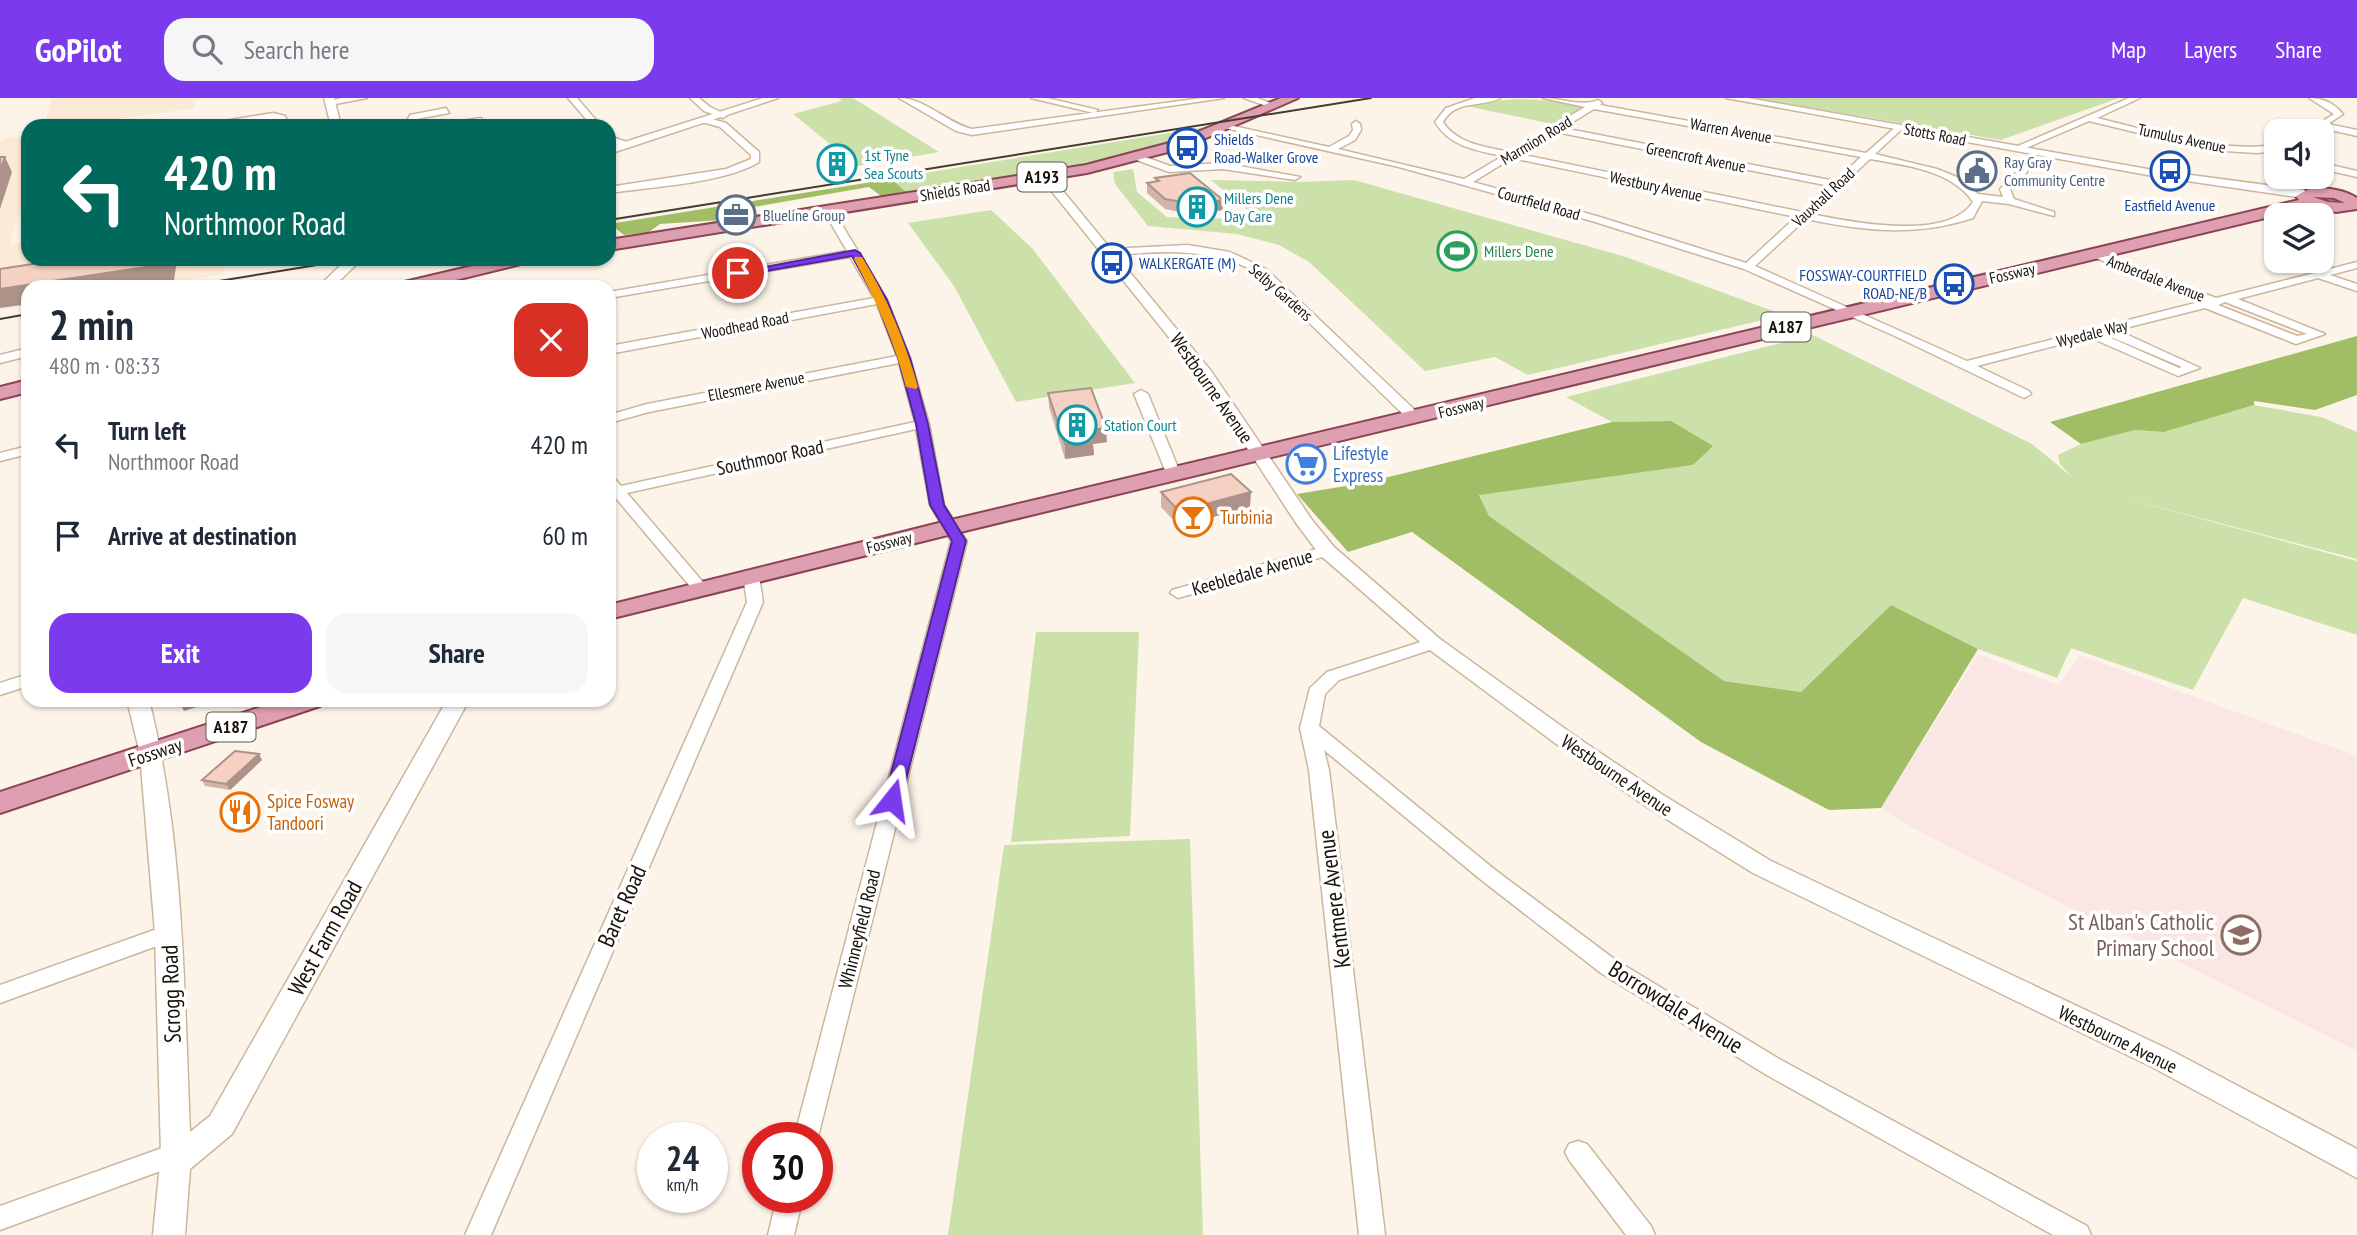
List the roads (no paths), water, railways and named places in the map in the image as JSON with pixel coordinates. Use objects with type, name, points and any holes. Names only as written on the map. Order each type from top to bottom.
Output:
[{"type":"main road","name":"Shields Road","points":[[616,244],[1045,176],[1137,157],[1178,145],[1292,98]]},
{"type":"main road","name":"A187","points":[[2348,205],[2357,192]]},
{"type":"main road","name":"Fossway","points":[[616,610],[951,527],[2095,254],[2308,198],[2348,205]]},
{"type":"main road","points":[[447,280],[498,266]]},
{"type":"main road","points":[[0,393],[21,388]]},
{"type":"main road","name":"Fossway","points":[[0,803],[289,707]]},
{"type":"street","points":[[334,119],[330,100],[363,98]]},
{"type":"street","points":[[572,98],[591,119]]},
{"type":"street","points":[[694,98],[707,109],[723,115]]},
{"type":"street","points":[[616,149],[773,98]]},
{"type":"street","points":[[906,98],[959,129],[978,132],[1220,98]]},
{"type":"street","points":[[1035,98],[1072,107],[1118,112]]},
{"type":"street","points":[[1035,98],[1051,122]]},
{"type":"street","points":[[1248,98],[1272,106]]},
{"type":"street","name":"Westbury Avenue","points":[[1496,98],[1454,107],[1443,114],[1439,122],[1444,131],[1466,143],[1511,155],[1861,227],[1928,227],[1969,216],[1976,208],[1976,197]]},
{"type":"street","name":"Warren Avenue","points":[[1547,98],[1868,155],[1941,175],[1962,185],[1976,197]]},
{"type":"street","name":"Marmion Road","points":[[1466,182],[1607,98]]},
{"type":"street","name":"Stotts Road","points":[[1731,98],[2308,198]]},
{"type":"street","points":[[2016,149],[2136,98]]},
{"type":"street","points":[[2313,98],[2331,106],[2339,114],[2332,119]]},
{"type":"street","points":[[412,119],[446,111]]},
{"type":"street","points":[[229,119],[242,116],[280,119]]},
{"type":"street","name":"Tumulus Avenue","points":[[2088,118],[2214,147],[2262,150]]},
{"type":"street","points":[[616,189],[735,170],[756,160],[756,154],[723,125],[705,120]]},
{"type":"street","points":[[1333,148],[1352,138],[1357,130],[1356,124]]},
{"type":"street","name":"Courtfield Road","points":[[1220,127],[1333,148],[1466,182],[1748,267],[1849,311]]},
{"type":"street","name":"Vauxhall Road","points":[[1748,267],[1899,127]]},
{"type":"street","points":[[2334,128],[2357,133]]},
{"type":"street","name":"Greencroft Avenue","points":[[1555,129],[1836,184]]},
{"type":"street","points":[[616,141],[627,145]]},
{"type":"street","points":[[1137,157],[1168,169],[1223,166],[1295,177]]},
{"type":"street","points":[[2008,162],[2024,170],[2005,189],[2010,201]]},
{"type":"street","points":[[2334,169],[2357,174]]},
{"type":"street","name":"Westbourne Avenue","points":[[1045,176],[1206,373],[1259,455],[1327,551],[1433,643],[1567,741],[1655,801],[1762,867],[1834,904],[2162,1059],[2357,1164]]},
{"type":"street","points":[[1976,197],[2010,201],[2050,214]]},
{"type":"street","name":"Whinneyfield Road","points":[[810,1122],[959,541],[937,505],[922,424],[904,358],[881,300],[828,210]]},
{"type":"street","name":"Selby Gardens","points":[[1109,253],[1168,248],[1198,249],[1249,262],[1262,271],[1415,418]]},
{"type":"street","points":[[616,294],[855,253]]},
{"type":"street","name":"Amberdale Avenue","points":[[2095,254],[2216,302],[2297,340],[2319,334],[2216,302]]},
{"type":"street","name":"Wyedale Way","points":[[2334,271],[2357,265]]},
{"type":"street","points":[[332,280],[348,266]]},
{"type":"street","points":[[2334,272],[2357,280]]},
{"type":"street","name":"Wyedale Way","points":[[1967,365],[2326,273]]},
{"type":"street","points":[[2319,275],[2357,288]]},
{"type":"street","name":"Woodhead Road","points":[[616,350],[881,300]]},
{"type":"street","points":[[1849,311],[2024,394]]},
{"type":"street","points":[[2091,334],[2178,372],[2194,368],[2106,330]]},
{"type":"street","points":[[0,359],[21,354]]},
{"type":"street","name":"Ellesmere Avenue","points":[[616,417],[647,408],[904,358]]},
{"type":"street","points":[[1141,394],[1174,475]]},
{"type":"street","name":"Southmoor Road","points":[[616,486],[922,424]]},
{"type":"street","points":[[0,457],[21,452]]},
{"type":"street","points":[[616,488],[700,588]]},
{"type":"street","name":"Keebledale Avenue","points":[[1178,593],[1327,551]]},
{"type":"street","name":"Baret Road","points":[[478,1235],[755,602],[751,576]]},
{"type":"street","name":"Kentmere Avenue","points":[[1372,1235],[1319,771],[1309,728],[1316,692],[1333,676],[1433,643]]},
{"type":"street","points":[[0,689],[21,682]]},
{"type":"street","name":"Scrogg Road","points":[[140,707],[151,754],[168,933],[176,1158],[169,1235]]},
{"type":"street","name":"West Farm Road","points":[[176,1158],[221,1125],[454,707]]},
{"type":"street","name":"Borrowdale Avenue","points":[[1309,728],[1487,874],[1609,967],[1773,1067],[2078,1235]]},
{"type":"street","points":[[0,994],[168,933]]},
{"type":"street","points":[[1578,1152],[1642,1235]]},
{"type":"street","points":[[0,1217],[176,1158]]},
{"type":"street","points":[[780,1235],[786,1213]]},
{"type":"tram line","points":[[616,219],[1371,98]]},
{"type":"tram line","points":[[225,280],[311,266]]},
{"type":"tram line","points":[[0,319],[21,315]]},
{"type":"place","name":"Shields Road-Walker Grove","points":[[1187,148]]},
{"type":"place","name":"1st Tyne Sea Scouts","points":[[837,164]]},
{"type":"place","name":"Ray Gray Community Centre","points":[[1977,171]]},
{"type":"place","name":"Eastfield Avenue","points":[[2170,171]]},
{"type":"place","name":"Millers Dene Day Care","points":[[1197,207]]},
{"type":"place","name":"Blueline Group","points":[[736,215]]},
{"type":"place","name":"Millers Dene","points":[[1457,251]]},
{"type":"place","name":"WALKERGATE (M)","points":[[1112,263]]},
{"type":"place","name":"FOSSWAY-COURTFIELD ROAD-NE/B","points":[[1954,284]]},
{"type":"place","name":"Station Court","points":[[1077,425]]},
{"type":"place","name":"Lifestyle Express","points":[[1306,464]]},
{"type":"place","name":"Turbinia","points":[[1193,517]]},
{"type":"place","name":"Spice Fosway Tandoori","points":[[240,812]]},
{"type":"place","name":"St Alban's Catholic Primary School","points":[[2241,935]]}]
